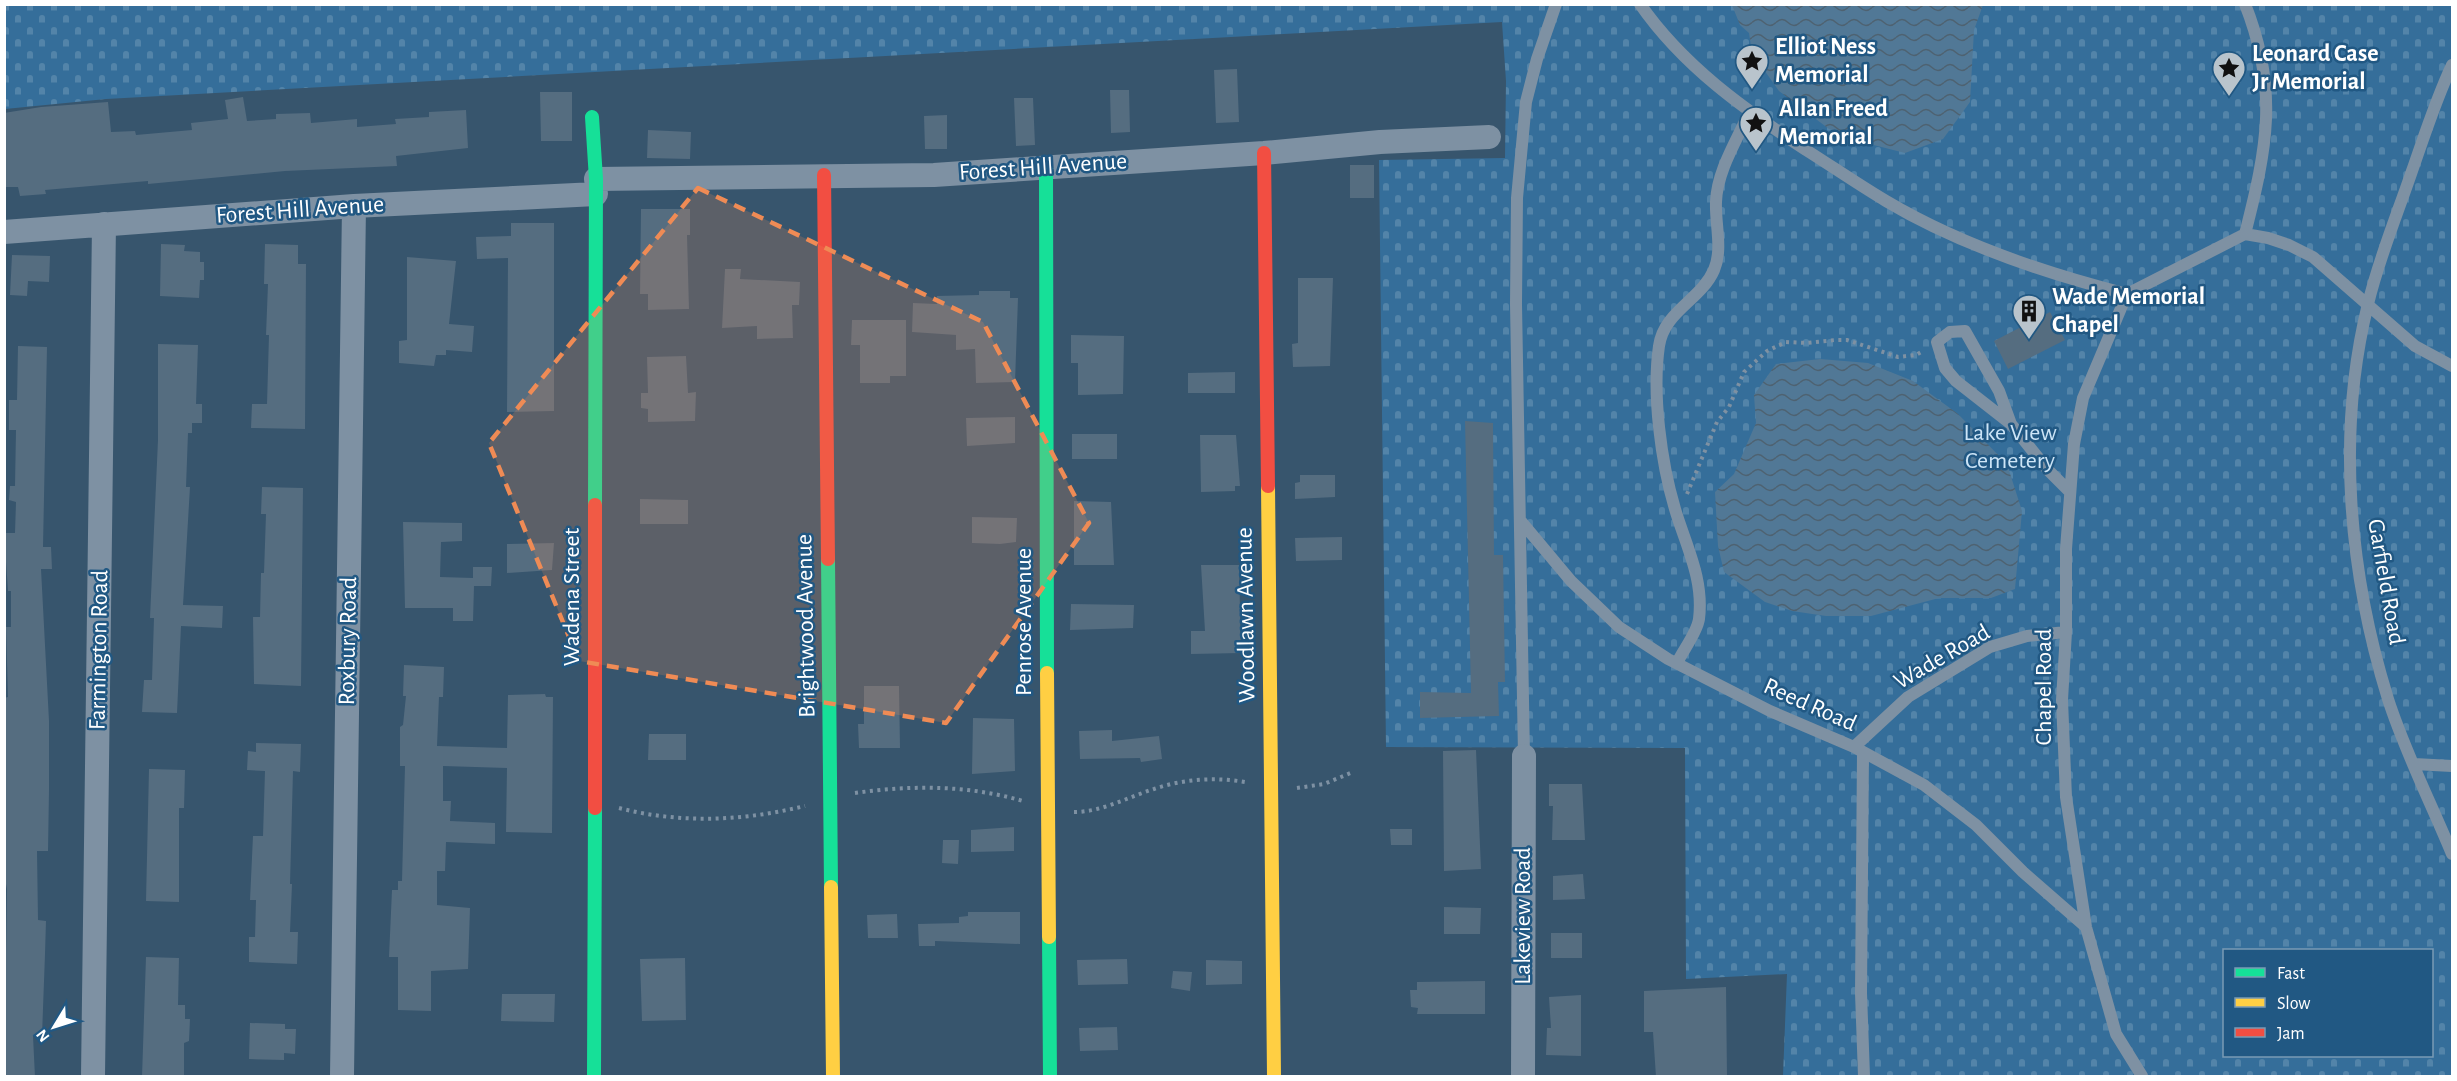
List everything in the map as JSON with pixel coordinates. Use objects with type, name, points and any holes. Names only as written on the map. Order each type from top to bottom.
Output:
[{"type":"street","name":"Wadena Street","points":[[592,117],[596,186],[594,1077]]},
{"type":"street","name":"Forest Hill Avenue","points":[[4,232],[596,186],[824,175],[934,175],[1264,153],[1380,142],[1489,137]]},
{"type":"street","name":"Woodlawn Avenue","points":[[1264,153],[1274,1077]]},
{"type":"street","name":"Penrose Avenue","points":[[1047,166],[1045,444],[1050,1077]]},
{"type":"street","name":"Brightwood Avenue","points":[[824,175],[833,1077]]},
{"type":"street","name":"Roxbury Road","points":[[342,1077],[354,206]]},
{"type":"street","name":"Farmington Road","points":[[93,1077],[104,224]]},
{"type":"street","name":"Lakeview Road","points":[[1523,1077],[1524,756]]},
{"type":"lane","points":[[1524,756],[1517,198],[1526,102],[1537,59],[1556,4]]},
{"type":"lane","points":[[1640,4],[1655,26],[1706,77],[1749,113],[1888,202],[1960,237],[2056,276],[2127,294],[2245,234],[2289,245],[2313,257],[2415,346],[2452,366]]},
{"type":"lane","points":[[2245,4],[2258,44],[2267,89],[2267,117],[2262,166],[2245,234]]},
{"type":"lane","name":"Garfield Road","points":[[2452,65],[2432,108],[2367,305],[2356,372],[2350,451],[2353,518],[2364,607],[2388,700],[2452,854]]},
{"type":"lane","points":[[1677,663],[1699,621],[1700,584],[1678,517],[1667,474],[1661,434],[1659,346],[1664,327],[1670,318],[1704,285],[1713,272],[1717,260],[1716,201],[1724,168],[1749,113]]},
{"type":"lane","name":"Chapel Road","points":[[2127,294],[2083,398],[2069,491],[2062,700],[2066,797],[2086,927],[2116,1034],[2142,1077]]},
{"type":"lane","points":[[2011,424],[1999,391],[1965,331],[1950,332],[1937,342],[1945,368],[1956,381],[2011,424],[2048,471],[2069,491]]},
{"type":"lane","name":"Reed Road","points":[[1520,520],[1571,580],[1619,627],[1677,663],[1770,711],[1858,750],[1924,785],[1976,825],[2023,872],[2086,927]]},
{"type":"lane","name":"Wade Road","points":[[1858,750],[1908,697],[1990,647],[2027,636],[2066,632]]},
{"type":"lane","points":[[1858,750],[1864,1077]]},
{"type":"lane","points":[[2414,764],[2452,765]]},
{"type":"path","points":[[1678,517],[1718,422],[1729,407],[1744,372],[1767,351],[1786,342],[1847,340],[1898,357],[1916,355],[1937,342]]},
{"type":"path","points":[[1065,811],[1083,812],[1100,808],[1156,788],[1191,781],[1231,780],[1302,788],[1324,784],[1353,772]]},
{"type":"path","points":[[615,807],[670,818],[725,819],[785,811],[830,799],[889,789],[940,788],[986,791],[1030,803]]},
{"type":"highlighted area","points":[[698,188],[983,322],[1089,523],[946,723],[579,661],[489,443]]},
{"type":"green space","name":"Lake View Cemetery","points":[[5,4],[2452,5],[2452,1076],[1783,1076],[1787,974],[1686,979],[1685,748],[1386,747],[1379,160],[1505,158],[1506,81],[1502,22],[106,99],[5,109]]},
{"type":"water","points":[[1732,5],[1983,5],[1974,30],[1970,102],[1943,139],[1905,153],[1862,142],[1829,129],[1779,91],[1752,53],[1749,33],[1740,25]]},
{"type":"water","points":[[1820,359],[1868,363],[1913,381],[1958,414],[2007,464],[2022,511],[2015,589],[1991,598],[1939,598],[1871,616],[1826,616],[1792,611],[1765,602],[1724,572],[1718,546],[1715,492],[1734,474],[1756,423],[1754,395],[1776,364]]},
{"type":"building","points":[[1237,69],[1239,122],[1216,123],[1214,70]]},
{"type":"building","points":[[1110,90],[1129,90],[1130,132],[1111,133]]},
{"type":"building","points":[[540,92],[572,92],[572,141],[541,141]]},
{"type":"building","points":[[243,97],[247,121],[276,119],[276,114],[310,113],[311,123],[357,119],[357,127],[396,124],[395,119],[429,117],[429,112],[466,110],[468,148],[396,156],[397,166],[285,171],[148,184],[148,181],[45,190],[46,194],[20,196],[18,187],[6,187],[4,113],[41,107],[108,102],[111,132],[135,131],[136,135],[192,130],[191,123],[228,119],[225,100]]},
{"type":"building","points":[[1014,98],[1033,98],[1035,145],[1016,146]]},
{"type":"building","points":[[947,115],[947,149],[925,149],[924,116]]},
{"type":"building","points":[[648,130],[691,132],[690,159],[647,158]]},
{"type":"building","points":[[1350,165],[1374,165],[1374,198],[1350,198]]},
{"type":"building","points":[[641,209],[690,209],[690,235],[687,235],[689,309],[648,310],[648,294],[640,294]]},
{"type":"building","points":[[511,223],[554,223],[554,411],[507,412],[508,258],[477,259],[476,237],[511,236]]},
{"type":"building","points":[[161,244],[185,245],[184,251],[200,252],[200,262],[204,262],[204,280],[200,280],[199,298],[160,296]]},
{"type":"building","points":[[265,244],[298,245],[298,264],[306,264],[305,429],[251,428],[252,404],[267,404],[269,335],[266,335],[268,284],[264,284]]},
{"type":"building","points":[[12,255],[50,256],[49,282],[28,281],[27,296],[10,295]]},
{"type":"building","points":[[407,257],[456,261],[449,324],[474,326],[472,352],[446,350],[446,355],[436,355],[434,366],[399,363],[399,341],[407,340]]},
{"type":"building","points":[[725,269],[741,269],[740,279],[800,282],[799,305],[792,305],[793,338],[757,339],[757,326],[722,328]]},
{"type":"building","points":[[1298,278],[1333,278],[1330,366],[1293,367],[1292,344],[1298,343]]},
{"type":"building","points":[[979,291],[1010,291],[1010,298],[1018,298],[1015,382],[976,383],[975,349],[956,350],[956,335],[912,332],[913,303],[937,304],[937,296],[979,295]]},
{"type":"building","name":"Wade Memorial Chapel","points":[[2050,312],[2065,340],[2008,369],[1994,341]]},
{"type":"building","points":[[852,320],[906,320],[906,376],[890,376],[890,383],[860,383],[860,345],[851,345]]},
{"type":"building","points":[[1071,335],[1124,336],[1123,394],[1078,395],[1078,363],[1071,363]]},
{"type":"building","points":[[158,344],[198,345],[196,404],[202,404],[202,423],[192,423],[192,433],[188,433],[186,487],[190,487],[183,605],[223,606],[222,628],[181,626],[177,713],[142,712],[144,680],[152,680],[154,618],[150,618],[158,440]]},
{"type":"building","points":[[18,346],[47,347],[43,547],[51,547],[52,569],[41,569],[49,721],[48,851],[37,851],[38,920],[46,921],[42,1036],[33,1036],[35,1077],[4,1077],[7,889],[4,874],[4,698],[8,697],[6,627],[11,627],[11,591],[8,591],[4,533],[15,533],[16,502],[9,500],[10,486],[15,486],[16,430],[9,430],[9,400],[17,400]]},
{"type":"building","points":[[686,356],[688,393],[696,392],[695,421],[648,422],[648,409],[641,408],[641,393],[648,393],[647,357]]},
{"type":"building","points":[[1235,372],[1235,393],[1188,393],[1188,373]]},
{"type":"building","points":[[1015,417],[1015,443],[967,446],[966,418]]},
{"type":"building","points":[[1465,421],[1493,423],[1494,555],[1503,555],[1505,682],[1498,682],[1499,716],[1420,718],[1420,692],[1471,693]]},
{"type":"building","points":[[1072,434],[1117,434],[1117,459],[1072,459]]},
{"type":"building","points":[[1200,435],[1236,435],[1240,486],[1235,486],[1235,491],[1201,492]]},
{"type":"building","points":[[1300,475],[1335,475],[1335,497],[1295,499],[1295,483],[1300,482]]},
{"type":"building","points":[[262,487],[303,488],[301,686],[254,684],[253,617],[260,617],[261,573],[264,573],[266,514],[261,514]]},
{"type":"building","points":[[640,499],[688,500],[688,524],[640,524]]},
{"type":"building","points":[[1074,501],[1111,502],[1114,565],[1074,565]]},
{"type":"building","points":[[972,517],[1017,518],[1016,542],[972,543]]},
{"type":"building","points":[[403,522],[462,523],[462,541],[441,542],[440,577],[473,578],[473,567],[492,567],[491,586],[474,586],[473,621],[453,621],[453,608],[405,608]]},
{"type":"building","points":[[1342,537],[1342,560],[1296,561],[1295,538]]},
{"type":"building","points":[[554,543],[552,570],[507,573],[507,544]]},
{"type":"building","points":[[1201,565],[1239,565],[1241,653],[1191,654],[1191,631],[1205,631]]},
{"type":"building","points":[[1071,604],[1134,605],[1133,628],[1070,630]]},
{"type":"building","points":[[404,665],[444,667],[443,697],[439,697],[437,746],[507,748],[508,695],[545,694],[546,697],[553,697],[552,833],[506,832],[507,768],[443,766],[443,801],[451,801],[450,821],[495,823],[495,844],[446,842],[445,871],[437,871],[437,905],[470,908],[468,969],[431,971],[431,1011],[398,1010],[398,957],[389,957],[392,890],[398,890],[398,881],[402,881],[405,766],[400,766],[400,727],[403,725],[406,696],[403,696]]},
{"type":"building","points":[[864,686],[899,686],[900,748],[859,748],[858,724],[864,724]]},
{"type":"building","points":[[973,718],[1014,719],[1015,771],[972,774]]},
{"type":"building","points":[[1112,730],[1112,741],[1159,736],[1162,759],[1141,762],[1140,758],[1080,759],[1079,731]]},
{"type":"building","points":[[649,734],[686,734],[686,760],[648,760]]},
{"type":"building","points":[[256,743],[301,744],[300,772],[293,771],[290,884],[292,884],[290,932],[298,932],[297,964],[249,962],[249,937],[255,937],[256,900],[250,900],[253,836],[263,836],[265,771],[247,770],[248,751],[256,752]]},
{"type":"building","points":[[1476,750],[1481,869],[1444,871],[1443,751]]},
{"type":"building","points":[[149,769],[185,770],[184,808],[179,808],[179,902],[146,901]]},
{"type":"building","points":[[1549,784],[1582,784],[1585,840],[1552,840],[1553,806],[1549,806]]},
{"type":"building","points":[[1014,827],[1014,851],[971,852],[971,830]]},
{"type":"building","points":[[1390,829],[1412,829],[1412,845],[1391,845]]},
{"type":"building","points":[[943,840],[959,840],[958,864],[942,863]]},
{"type":"building","points":[[1583,874],[1585,899],[1553,900],[1553,876]]},
{"type":"building","points":[[1444,907],[1481,908],[1480,934],[1444,934]]},
{"type":"building","points":[[968,912],[1020,912],[1020,944],[935,941],[935,946],[919,946],[918,924],[959,923],[959,917],[968,916]]},
{"type":"building","points":[[897,914],[898,938],[868,938],[867,915]]},
{"type":"building","points":[[1551,933],[1582,933],[1582,958],[1551,958]]},
{"type":"building","points":[[146,957],[179,958],[178,1005],[185,1005],[185,1019],[190,1019],[189,1041],[184,1043],[184,1077],[142,1077]]},
{"type":"building","points":[[685,958],[686,1020],[642,1021],[640,959]]},
{"type":"building","points":[[1127,959],[1128,984],[1078,985],[1077,960]]},
{"type":"building","points":[[1206,960],[1242,961],[1242,984],[1206,985]]},
{"type":"building","points":[[1173,971],[1192,972],[1190,991],[1171,988]]},
{"type":"building","points":[[1485,981],[1485,1014],[1417,1014],[1418,1008],[1411,1007],[1410,990],[1417,990],[1417,982]]},
{"type":"building","points":[[1726,987],[1727,1077],[1656,1077],[1653,1032],[1644,1032],[1644,991]]},
{"type":"building","points":[[502,994],[555,994],[554,1022],[501,1021]]},
{"type":"building","points":[[1581,995],[1581,1056],[1546,1055],[1547,1028],[1551,1028],[1549,997]]},
{"type":"building","points":[[250,1023],[285,1024],[285,1029],[296,1029],[295,1054],[284,1053],[284,1060],[249,1059]]},
{"type":"building","points":[[1117,1027],[1118,1050],[1080,1051],[1079,1028]]},
{"type":"traffic: fast","points":[[592,117],[596,179],[595,505]]},
{"type":"traffic: fast","points":[[1046,166],[1047,673]]},
{"type":"traffic: fast","points":[[828,559],[831,887]]},
{"type":"traffic: fast","points":[[594,1076],[595,808]]},
{"type":"traffic: fast","points":[[1049,937],[1050,1076]]},
{"type":"traffic: slow","points":[[1268,486],[1274,1076]]},
{"type":"traffic: slow","points":[[1047,673],[1049,937]]},
{"type":"traffic: slow","points":[[831,887],[833,1076]]},
{"type":"traffic: jam","points":[[1264,153],[1268,486]]},
{"type":"traffic: jam","points":[[824,175],[828,559]]},
{"type":"traffic: jam","points":[[595,505],[595,808]]},
{"type":"place","name":"Elliot Ness Memorial","points":[[1752,90]]},
{"type":"place","name":"Leonard Case Jr Memorial","points":[[2229,97]]},
{"type":"place","name":"Allan Freed Memorial","points":[[1756,152]]},
{"type":"place","name":"Wade Memorial Chapel","points":[[2029,340]]}]
